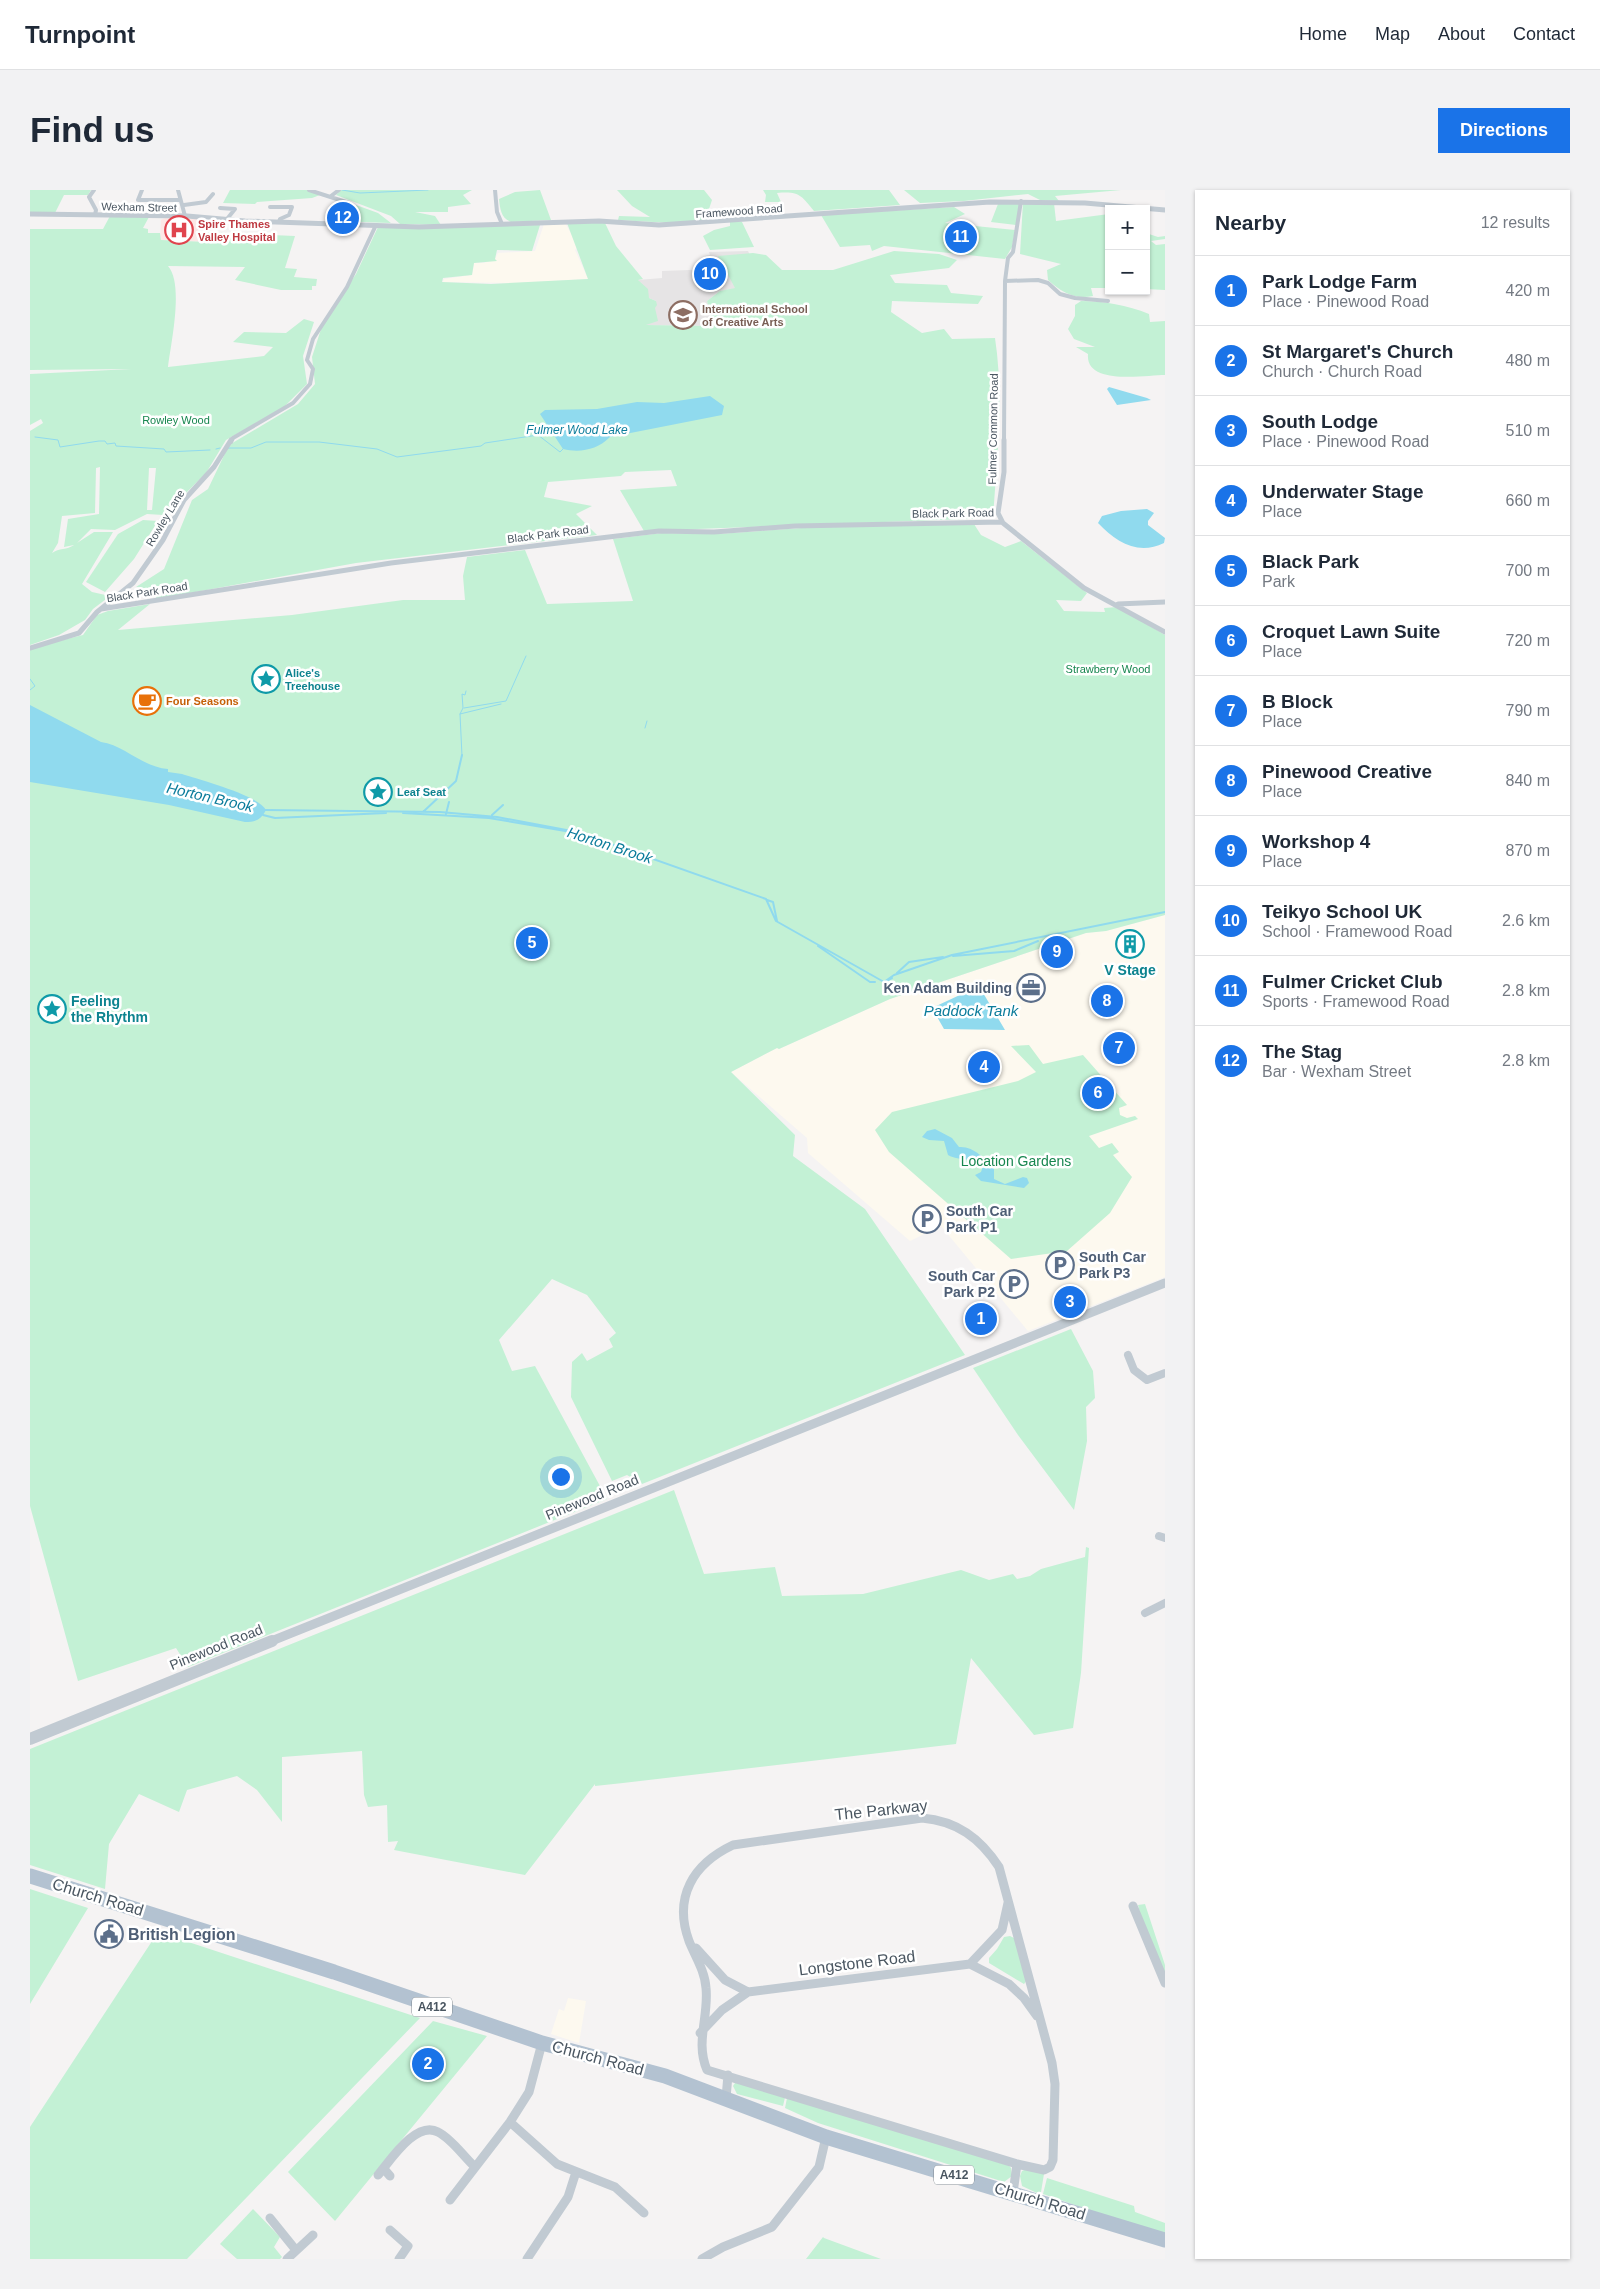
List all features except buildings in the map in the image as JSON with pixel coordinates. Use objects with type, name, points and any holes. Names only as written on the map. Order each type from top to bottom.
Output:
[{"type":"main road","name":"Church Road","points":[[30,1876],[334,1972],[542,2043],[664,2076],[826,2137],[1165,2240]]},
{"type":"street","points":[[94,190],[89,197],[96,210],[95,214]]},
{"type":"street","points":[[142,190],[138,200],[180,200]]},
{"type":"street","points":[[178,190],[180,200],[184,205],[184,216]]},
{"type":"street","points":[[309,190],[349,203],[350,224]]},
{"type":"street","points":[[331,196],[339,190]]},
{"type":"street","points":[[495,190],[497,212],[502,224]]},
{"type":"street","points":[[184,205],[206,202],[214,194]]},
{"type":"street","name":"Framewood Road","points":[[457,226],[599,221],[669,225],[1022,202],[1085,203],[1165,210]]},
{"type":"street","name":"Fulmer Common Road","points":[[1002,522],[998,513],[1004,472],[1005,281],[1008,258],[1013,252],[1022,202]]},
{"type":"street","points":[[270,207],[292,207],[289,215],[280,219],[279,222]]},
{"type":"street","points":[[220,208],[235,209],[227,219]]},
{"type":"street","name":"Wexham Street","points":[[30,214],[184,216],[279,222],[457,226]]},
{"type":"street","name":"Rowley Lane","points":[[30,648],[79,633],[101,610],[133,583],[163,540],[184,500],[214,467],[233,438],[293,403],[310,384],[313,369],[307,363],[306,358],[314,335],[343,295],[357,270],[376,225]]},
{"type":"street","points":[[1005,281],[1038,280],[1048,283],[1060,294],[1075,298],[1108,301]]},
{"type":"street","points":[[1002,522],[1084,588],[1117,604],[1165,632]]},
{"type":"street","name":"Black Park Road","points":[[101,610],[391,564],[659,531],[714,532],[796,526],[1002,522]]},
{"type":"street","points":[[1117,604],[1165,602]]},
{"type":"street","name":"Pinewood Road","points":[[30,1738],[1165,1283]]},
{"type":"street","points":[[1128,1355],[1136,1374],[1147,1380],[1165,1373]]},
{"type":"street","points":[[1145,1613],[1165,1603]]},
{"type":"street","name":"The Parkway","points":[[700,2033],[706,1985],[688,1939],[682,1914],[688,1888],[699,1868],[715,1852],[732,1845],[922,1818],[948,1822],[979,1840],[999,1866],[1044,2032],[1055,2084],[1053,2160],[1050,2167],[1044,2170],[1038,2169]]},
{"type":"street","points":[[1008,1899],[1002,1930],[970,1964],[1000,1977],[1016,1988],[1027,1999],[1037,2015],[1044,2032]]},
{"type":"street","points":[[1132,1906],[1165,1984]]},
{"type":"street","points":[[688,1939],[725,1980],[748,1992],[722,2010],[700,2033]]},
{"type":"street","name":"Longstone Road","points":[[748,1992],[970,1964]]},
{"type":"street","name":"Church Road","points":[[700,2033],[702,2060],[708,2070],[1038,2169]]},
{"type":"street","points":[[450,2200],[510,2122],[528,2092],[542,2043]]},
{"type":"street","points":[[726,2098],[728,2075]]},
{"type":"street","points":[[510,2122],[558,2164],[615,2187],[644,2213]]},
{"type":"street","points":[[384,2173],[411,2137],[420,2130],[429,2128],[438,2132],[475,2167]]},
{"type":"street","points":[[702,2259],[723,2247],[772,2228],[819,2167],[826,2137]]},
{"type":"street","points":[[1013,2193],[1017,2164]]},
{"type":"street","points":[[526,2259],[568,2198],[576,2172]]},
{"type":"street","points":[[270,2218],[296,2249]]},
{"type":"street","points":[[390,2230],[408,2246],[399,2259]]},
{"type":"street","points":[[287,2259],[313,2235]]},
{"type":"shaded area","name":"Spire Thames Valley Hospital","points":[[165,218],[199,219],[198,231],[203,232],[208,242],[160,240],[161,220]]},
{"type":"shaded area","points":[[565,223],[578,246],[575,250],[588,279],[517,283],[443,282],[444,279],[472,275],[474,263],[484,263],[495,259],[498,253],[535,251],[544,224]]},
{"type":"shaded area","points":[[748,251],[763,284],[720,291],[707,301],[713,326],[644,325],[655,308],[656,301],[649,298],[638,280],[662,278],[662,271],[717,269],[709,263],[705,256],[710,255],[709,252]]},
{"type":"shaded area","points":[[1165,915],[1165,1277],[1028,1331],[941,1226],[910,1241],[808,1153],[807,1138],[731,1072],[777,1048],[779,1049],[890,999],[1086,933],[1106,931]]},
{"type":"shaded area","points":[[568,1998],[586,2001],[579,2043],[551,2034],[559,2009],[564,2011]]},
{"type":"green space","points":[[30,190],[91,190],[88,195],[64,195],[55,213],[30,213]]},
{"type":"green space","points":[[230,190],[309,190],[320,195],[312,198],[257,202],[255,204],[223,203]]},
{"type":"green space","points":[[341,190],[472,190],[463,195],[471,204],[448,207],[448,212],[415,212],[435,216],[441,225],[400,224],[391,216],[336,195]]},
{"type":"green space","points":[[540,190],[551,220],[511,222],[503,216],[499,199],[515,192]]},
{"type":"green space","points":[[617,190],[704,190],[712,200],[709,209],[713,219],[671,223],[618,220],[619,216],[650,217],[632,206]]},
{"type":"green space","points":[[763,190],[889,190],[900,205],[814,211],[799,195],[790,193],[777,193],[781,202],[765,202],[766,195]]},
{"type":"green space","points":[[904,190],[1121,190],[1055,196],[1059,201],[1040,200],[1028,194],[964,201],[920,203]]},
{"type":"green space","points":[[1023,202],[1054,203],[1056,221],[1105,215],[1105,288],[1091,288],[1093,296],[1074,296],[1058,288],[1048,280],[1047,270],[1061,264],[1020,254]]},
{"type":"green space","points":[[998,204],[1020,204],[1016,225],[991,222]]},
{"type":"green space","points":[[356,205],[378,213],[391,223],[360,222],[354,219]]},
{"type":"green space","points":[[954,207],[965,214],[945,223],[1015,230],[1012,247],[1005,259],[884,246],[872,251],[870,245],[840,247],[821,215]]},
{"type":"green space","name":"Rowley Wood","points":[[110,216],[149,217],[143,228],[148,229],[148,233],[160,233],[161,240],[207,242],[203,232],[295,236],[285,268],[297,269],[294,277],[317,279],[316,286],[312,286],[312,290],[281,290],[235,280],[245,267],[168,266],[173,275],[176,300],[168,367],[264,356],[273,347],[233,342],[244,332],[286,333],[304,319],[314,322],[303,356],[307,384],[284,407],[226,440],[206,473],[183,496],[174,512],[163,515],[147,514],[115,530],[91,529],[77,543],[94,532],[113,532],[82,584],[92,592],[110,596],[93,609],[85,620],[59,635],[30,645],[30,431],[43,423],[41,419],[30,425],[30,374],[131,369],[30,370],[30,229],[103,229]],"holes":[[[100,467],[99,514],[68,519],[64,547],[74,545],[52,553],[58,543],[62,516],[95,513],[96,468]],[[149,468],[156,468],[152,510],[147,510]]]},
{"type":"green space","points":[[730,222],[742,222],[754,247],[710,250],[703,236],[714,230],[730,226]]},
{"type":"green space","points":[[567,223],[605,223],[616,246],[643,279],[638,280],[648,289],[649,298],[656,301],[657,305],[655,308],[658,321],[646,325],[713,326],[707,301],[720,291],[735,288],[718,256],[753,253],[766,255],[782,270],[833,270],[894,251],[939,254],[957,260],[949,268],[890,275],[895,283],[947,285],[951,293],[983,296],[978,304],[892,301],[891,312],[922,333],[944,329],[952,339],[995,338],[998,360],[999,405],[993,518],[644,531],[620,490],[677,486],[671,470],[625,472],[621,476],[548,482],[544,497],[592,506],[576,514],[597,535],[356,563],[157,599],[152,589],[136,587],[164,569],[192,500],[208,489],[229,445],[298,404],[315,384],[312,357],[323,323],[356,274],[378,227],[540,225],[532,251],[497,250],[495,259],[497,261],[474,263],[472,275],[443,278],[442,282],[491,284],[588,279]]},
{"type":"green space","points":[[1150,234],[1158,237],[1165,236],[1165,239],[1151,241],[1156,245],[1165,244],[1165,290],[1150,289]]},
{"type":"green space","points":[[1081,301],[1124,306],[1149,314],[1150,322],[1165,321],[1165,375],[1118,377],[1096,371],[1090,364],[1088,354],[1076,347],[1095,347],[1074,339],[1068,329],[1075,316],[1075,305]]},
{"type":"green space","points":[[143,520],[158,521],[134,559],[105,592],[86,582],[118,534]]},
{"type":"green space","name":"Strawberry Wood","points":[[974,524],[981,535],[1005,547],[1021,541],[1087,593],[1081,601],[1056,600],[1064,611],[1105,612],[1104,608],[1118,607],[1165,635],[1165,915],[1106,931],[1086,933],[890,999],[779,1049],[777,1048],[731,1072],[795,1135],[793,1156],[865,1209],[965,1355],[642,1484],[627,1475],[612,1481],[571,1397],[572,1362],[582,1353],[587,1361],[613,1347],[609,1339],[616,1333],[587,1295],[552,1279],[499,1340],[512,1371],[535,1366],[607,1499],[188,1667],[176,1648],[78,1681],[30,1506],[30,648],[83,635],[97,615],[108,611],[150,604],[118,630],[292,615],[403,600],[465,600],[463,576],[467,557],[525,550],[547,604],[633,601],[613,539],[662,533],[718,534],[816,527]]},
{"type":"green space","name":"Location Gardens","points":[[1029,1045],[1043,1064],[1083,1055],[1127,1105],[1119,1108],[1120,1115],[1127,1118],[1135,1116],[1138,1119],[1089,1136],[1099,1148],[1112,1143],[1119,1152],[1113,1155],[1132,1177],[1110,1213],[1067,1251],[1011,1259],[889,1152],[875,1130],[892,1112],[1018,1081],[1036,1072],[1011,1046]]},
{"type":"green space","points":[[1071,1329],[1093,1371],[1095,1398],[1086,1407],[1087,1441],[1074,1510],[1018,1435],[973,1368]]},
{"type":"green space","points":[[674,1490],[704,1574],[775,1567],[782,1596],[863,1594],[961,1570],[989,1580],[1013,1574],[1017,1579],[1030,1576],[1041,1569],[1085,1557],[1086,1547],[1089,1548],[1081,1673],[1073,1728],[1034,1735],[971,1658],[956,1744],[623,1783],[595,1786],[595,1784],[525,1875],[394,1850],[398,1841],[388,1842],[387,1805],[368,1807],[364,1795],[362,1751],[282,1757],[282,1822],[257,1790],[237,1776],[187,1790],[179,1812],[139,1794],[109,1844],[105,1889],[30,1865],[30,1749]]},
{"type":"green space","points":[[30,1889],[88,1908],[30,2004]]},
{"type":"green space","points":[[1145,1904],[1165,1965],[1165,1979],[1146,1938],[1138,1905]]},
{"type":"green space","points":[[158,1932],[420,2018],[187,2259],[30,2259],[30,2127]]},
{"type":"green space","points":[[1010,1936],[1016,1939],[1027,1980],[1024,1984],[989,1963],[989,1958],[1004,1937]]},
{"type":"green space","points":[[433,2021],[487,2036],[335,2221],[288,2172]]},
{"type":"green space","points":[[737,2080],[786,2093],[783,2106],[737,2094],[733,2086]]},
{"type":"green space","points":[[788,2093],[1007,2163],[1011,2168],[1012,2176],[1004,2182],[818,2123],[785,2108]]},
{"type":"green space","points":[[1027,2169],[1044,2174],[1039,2194],[1022,2186],[1020,2176],[1022,2171]]},
{"type":"green space","points":[[1047,2178],[1134,2206],[1135,2212],[1165,2223],[1165,2236],[1043,2194]]},
{"type":"green space","points":[[253,2209],[280,2237],[274,2247],[282,2257],[280,2259],[237,2259],[220,2244]]},
{"type":"green space","points":[[824,2238],[881,2259],[806,2259]]},
{"type":"water","points":[[1109,387],[1151,400],[1117,405],[1107,389]]},
{"type":"water","name":"Fulmer Wood Lake","points":[[710,396],[724,406],[722,415],[610,437],[594,448],[576,451],[563,449],[540,414],[545,410],[597,409],[637,402],[664,403]]},
{"type":"water","points":[[1147,509],[1154,513],[1148,521],[1148,525],[1165,538],[1164,543],[1154,547],[1145,548],[1128,545],[1112,536],[1098,523],[1102,516],[1121,511]]},
{"type":"water","points":[[30,705],[101,742],[118,747],[141,760],[168,769],[168,772],[182,774],[241,794],[261,804],[266,810],[257,820],[245,822],[169,805],[30,782]]},
{"type":"water","name":"Paddock Tank","points":[[979,986],[1005,1030],[944,1029],[932,1008]]},
{"type":"water","points":[[935,1129],[952,1138],[959,1147],[970,1149],[983,1157],[994,1169],[994,1179],[1005,1184],[1023,1177],[1027,1178],[1029,1183],[1024,1188],[981,1181],[975,1175],[981,1172],[983,1166],[980,1163],[948,1155],[944,1141],[929,1140],[922,1137],[927,1131]]},
{"type":"waterway","points":[[342,190],[360,193],[428,190]]},
{"type":"waterway","points":[[228,448],[251,448],[266,442],[319,442],[377,449],[397,457],[481,446],[485,443],[538,435],[560,452],[563,449]]},
{"type":"waterway","points":[[35,437],[58,440],[60,447],[105,441],[107,444],[115,443],[116,446],[164,449],[166,452],[210,450]]},
{"type":"waterway","points":[[216,449],[220,448]]},
{"type":"waterway","points":[[464,708],[506,701],[526,656]]},
{"type":"waterway","points":[[30,679],[35,686],[30,690]]},
{"type":"waterway","points":[[460,714],[463,708],[462,694],[465,695],[466,691]]},
{"type":"waterway","points":[[460,714],[501,704]]},
{"type":"waterway","points":[[460,714],[462,755]]},
{"type":"waterway","points":[[645,728],[647,721]]},
{"type":"waterway","points":[[423,812],[456,781],[462,755]]},
{"type":"waterway","points":[[446,813],[449,802]]},
{"type":"waterway","points":[[492,815],[503,805]]},
{"type":"waterway","name":"Horton Brook","points":[[265,810],[423,812]]},
{"type":"waterway","name":"Horton Brook","points":[[423,812],[446,813]]},
{"type":"waterway","points":[[263,815],[275,818],[386,813]]},
{"type":"waterway","name":"Horton Brook","points":[[403,813],[489,818],[577,833]]},
{"type":"waterway","name":"Horton Brook","points":[[446,813],[497,817],[577,832],[766,899],[776,921],[884,982]]},
{"type":"waterway","name":"Horton Brook","points":[[767,900],[773,902],[777,921]]},
{"type":"waterway","name":"Horton Brook","points":[[884,982],[894,975],[952,955],[1165,912]]},
{"type":"waterway","points":[[953,956],[1014,951],[1038,941]]},
{"type":"waterway","points":[[818,946],[870,982],[875,982]]},
{"type":"waterway","points":[[897,973],[909,962],[943,957]]},
{"type":"waterway","name":"Horton Brook","points":[[884,982],[892,978]]},
{"type":"place","name":"The Stag","points":[[343,218]]},
{"type":"place","name":"Spire Thames Valley Hospital","points":[[179,230]]},
{"type":"place","name":"Fulmer Cricket Club","points":[[961,237]]},
{"type":"place","name":"Teikyo School UK","points":[[710,274]]},
{"type":"place","name":"International School of Creative Arts","points":[[683,315]]},
{"type":"place","name":"Alice's Treehouse","points":[[266,679]]},
{"type":"place","name":"Four Seasons","points":[[147,701]]},
{"type":"place","name":"Leaf Seat","points":[[378,792]]},
{"type":"place","name":"Black Park","points":[[532,943]]},
{"type":"place","name":"V Stage","points":[[1130,944]]},
{"type":"place","name":"Workshop 4","points":[[1057,952]]},
{"type":"place","name":"Ken Adam Building","points":[[1031,988]]},
{"type":"place","name":"Pinewood Creative","points":[[1107,1001]]},
{"type":"place","name":"Feeling the Rhythm","points":[[52,1009]]},
{"type":"place","name":"B Block","points":[[1119,1048]]},
{"type":"place","name":"Underwater Stage","points":[[984,1067]]},
{"type":"place","name":"Croquet Lawn Suite","points":[[1098,1093]]},
{"type":"place","name":"South Car Park P1","points":[[927,1219]]},
{"type":"place","name":"South Car Park P3","points":[[1060,1265]]},
{"type":"place","name":"South Car Park P2","points":[[1014,1284]]},
{"type":"place","name":"South Lodge","points":[[1070,1302]]},
{"type":"place","name":"Park Lodge Farm","points":[[981,1319]]},
{"type":"place","name":"British Legion","points":[[109,1934]]},
{"type":"place","name":"St Margaret's Church","points":[[428,2064]]}]
